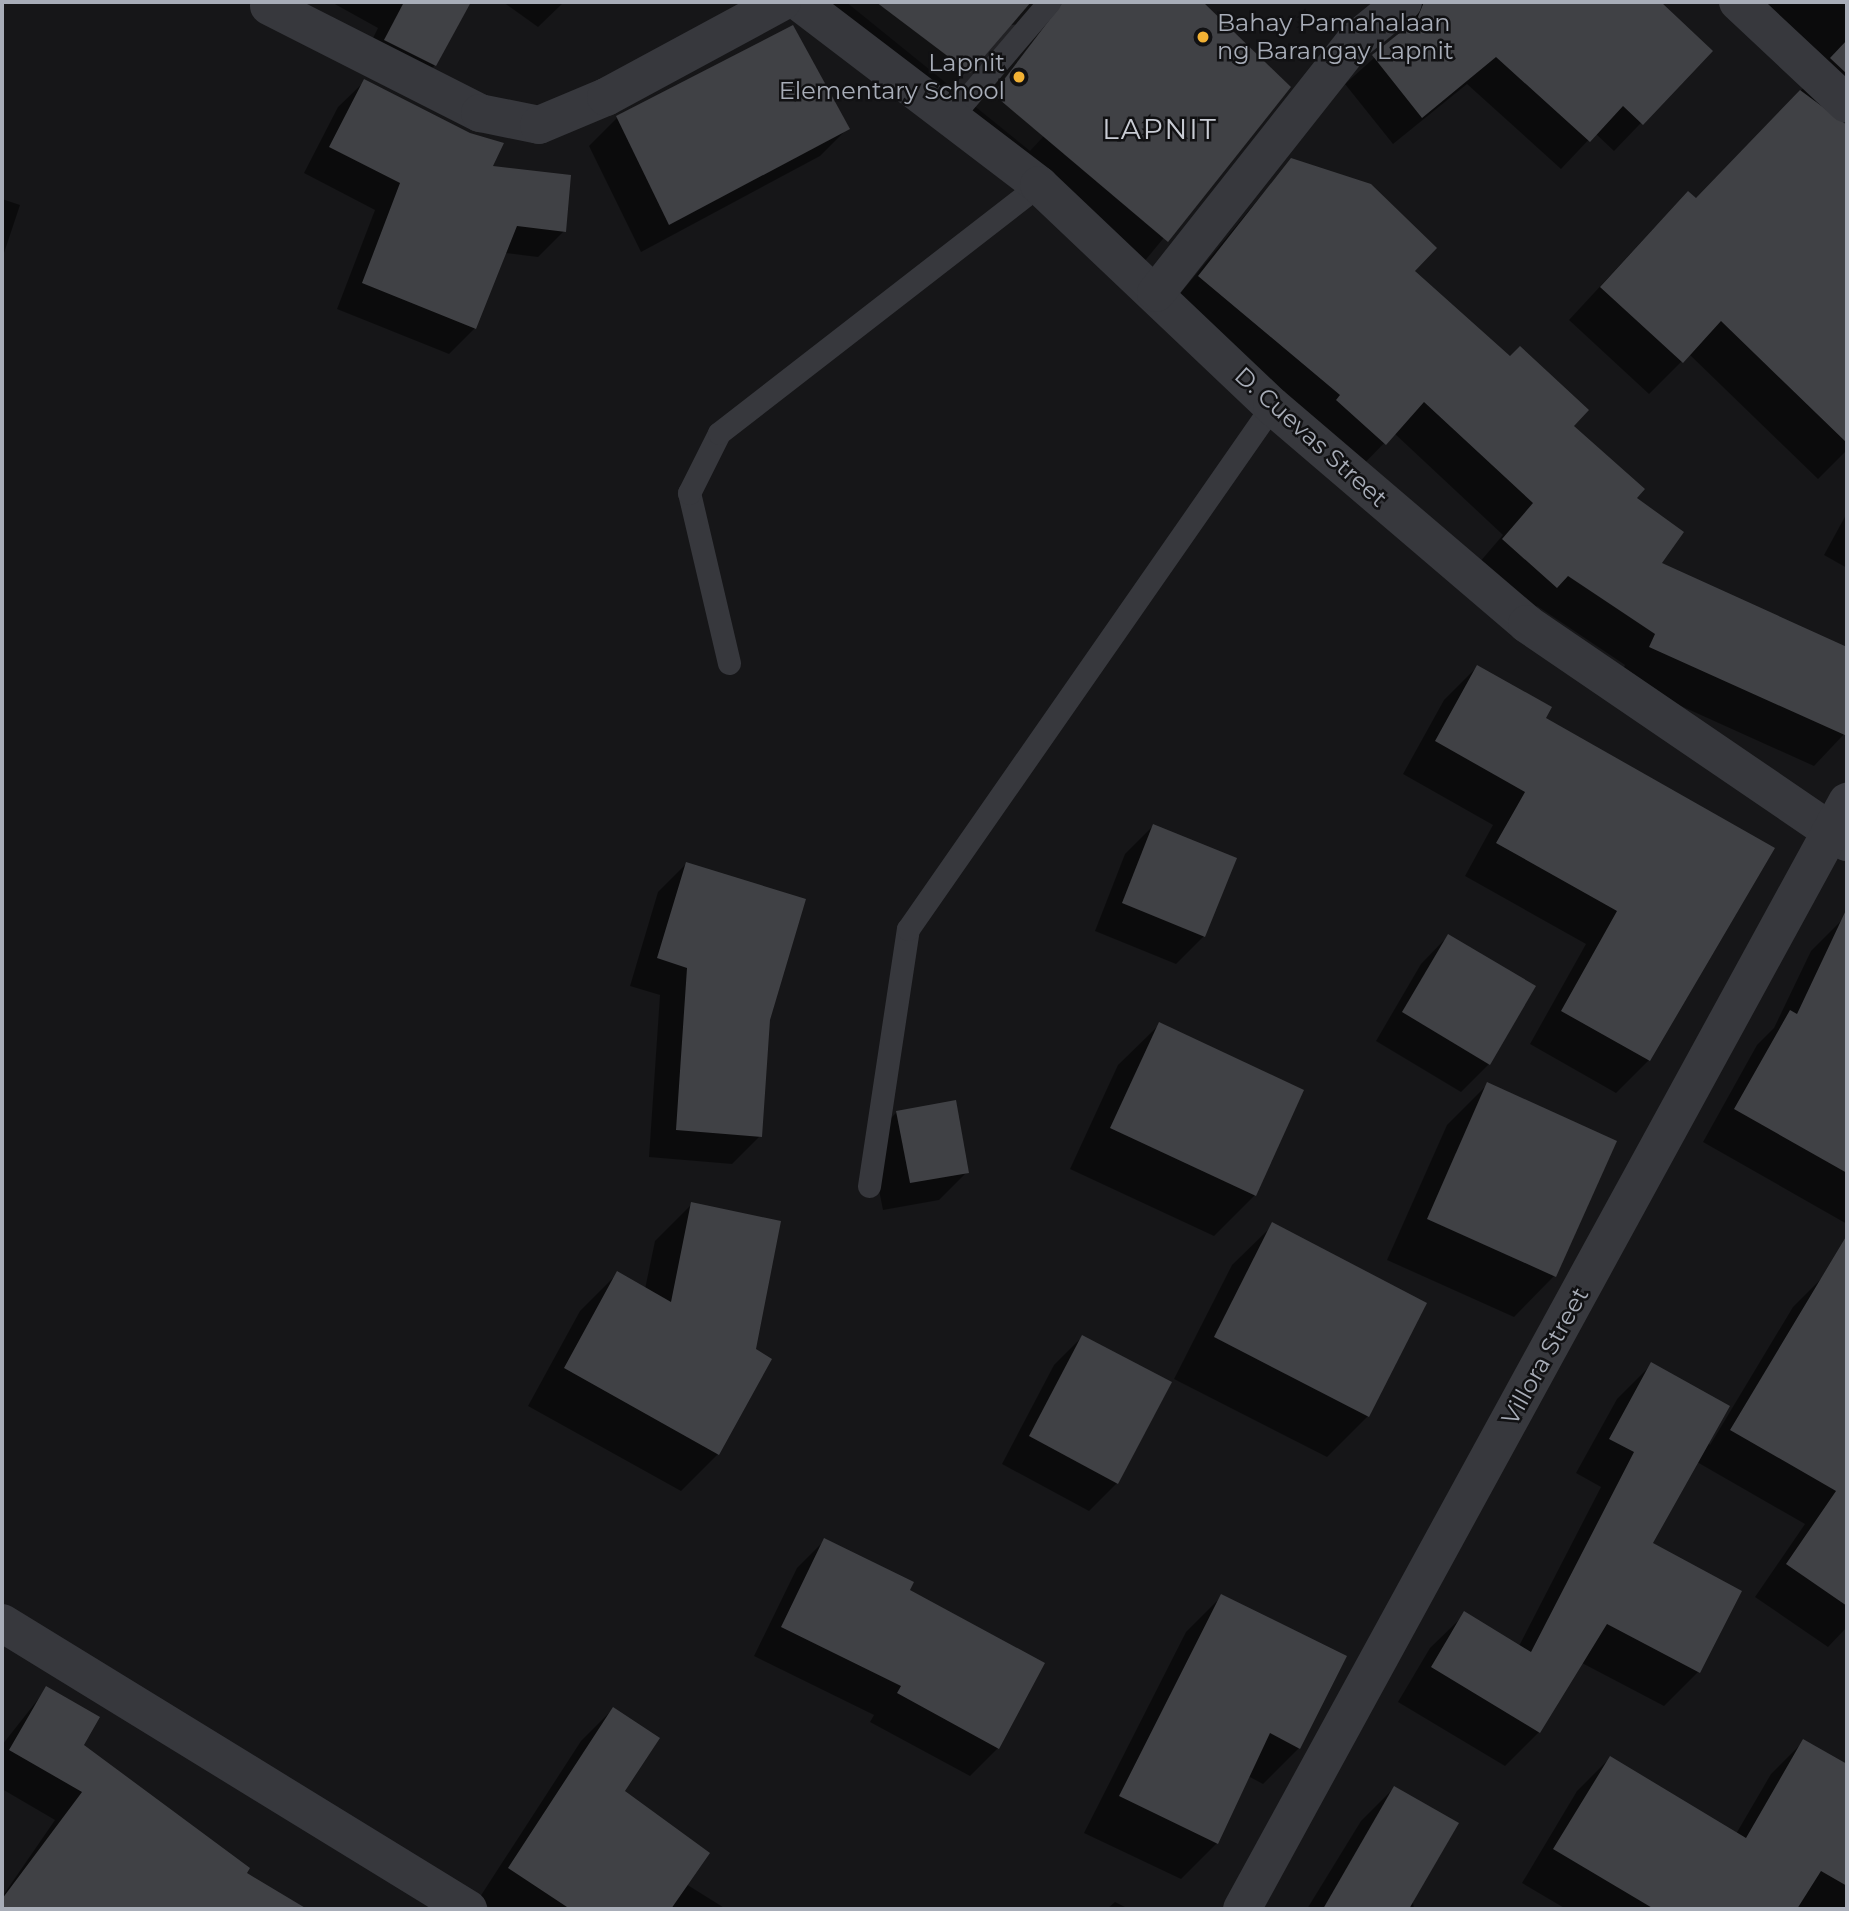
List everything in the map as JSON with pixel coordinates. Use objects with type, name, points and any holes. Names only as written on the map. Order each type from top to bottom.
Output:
[{"type":"street","points":[[269,6],[480,113],[539,125],[606,97],[782,2]]},
{"type":"street","name":"D. Cuevas Street","points":[[799,2],[1039,185],[1156,293],[1272,406],[1527,624],[1842,825]]},
{"type":"street","points":[[1156,293],[1355,41],[1404,2]]},
{"type":"street","points":[[1738,2],[1847,104]]},
{"type":"street","name":"Villora Street","points":[[1242,1909],[1842,825]]},
{"type":"street","points":[[2,1623],[468,1909]]},
{"type":"lane","points":[[950,118],[1049,2]]},
{"type":"lane","points":[[729,663],[689,493],[719,433],[1039,185]]},
{"type":"lane","points":[[869,1186],[908,929],[1272,406]]},
{"type":"shaded area","name":"Lapnit Elementary School","points":[[846,2],[1168,2],[1030,151]]},
{"type":"building","points":[[404,2],[471,2],[436,66],[384,40]]},
{"type":"building","points":[[876,2],[1031,2],[970,73]]},
{"type":"building","points":[[1063,2],[1203,2],[1291,87],[1168,242],[993,94]]},
{"type":"building","points":[[1424,2],[1661,2],[1713,51],[1643,125],[1623,106],[1590,142],[1496,57],[1422,118],[1372,55],[1417,19]]},
{"type":"building","points":[[793,25],[850,129],[669,225],[616,116]]},
{"type":"building","points":[[1847,40],[1847,74],[1830,58]]},
{"type":"building","points":[[364,79],[470,133],[504,143],[493,166],[571,175],[566,232],[517,226],[476,329],[362,283],[400,183],[329,147]]},
{"type":"building","points":[[1800,90],[1847,125],[1847,443],[1721,321],[1683,363],[1600,287],[1688,191],[1696,198]]},
{"type":"building","points":[[1291,158],[1371,184],[1437,248],[1415,271],[1510,356],[1520,346],[1589,410],[1574,426],[1645,489],[1637,498],[1684,532],[1662,563],[1847,647],[1847,736],[1649,647],[1655,634],[1568,576],[1557,588],[1502,539],[1533,503],[1424,402],[1386,445],[1336,400],[1340,395],[1198,276]]},
{"type":"building","points":[[1477,665],[1552,707],[1546,718],[1775,848],[1650,1061],[1561,1011],[1617,911],[1496,843],[1525,792],[1435,741]]},
{"type":"building","points":[[1153,824],[1237,858],[1205,937],[1122,903]]},
{"type":"building","points":[[686,862],[806,899],[770,1020],[762,1137],[676,1130],[687,968],[657,958]]},
{"type":"building","points":[[1847,908],[1847,1173],[1734,1109],[1790,1010],[1797,1014]]},
{"type":"building","points":[[1448,934],[1536,986],[1490,1065],[1402,1012]]},
{"type":"building","points":[[1159,1022],[1304,1090],[1256,1196],[1110,1128]]},
{"type":"building","points":[[1487,1082],[1617,1141],[1556,1277],[1427,1219]]},
{"type":"building","points":[[956,1100],[969,1173],[910,1183],[896,1111]]},
{"type":"building","points":[[691,1202],[781,1221],[756,1349],[772,1359],[719,1455],[564,1368],[617,1271],[671,1302]]},
{"type":"building","points":[[1272,1222],[1427,1303],[1369,1417],[1214,1337]]},
{"type":"building","points":[[1847,1235],[1847,1606],[1786,1564],[1836,1491],[1730,1430]]},
{"type":"building","points":[[1082,1335],[1172,1382],[1118,1484],[1029,1436]]},
{"type":"building","points":[[1651,1362],[1730,1406],[1653,1543],[1742,1591],[1700,1673],[1607,1624],[1540,1733],[1431,1667],[1464,1611],[1531,1652],[1634,1452],[1609,1439]]},
{"type":"building","points":[[824,1538],[914,1582],[910,1590],[1045,1663],[999,1749],[897,1693],[901,1686],[781,1627]]},
{"type":"building","points":[[1221,1594],[1347,1656],[1300,1749],[1270,1733],[1218,1844],[1119,1796]]},
{"type":"building","points":[[46,1686],[100,1717],[84,1745],[250,1868],[247,1873],[307,1909],[2,1909],[2,1899],[82,1792],[9,1750]]},
{"type":"building","points":[[613,1707],[660,1738],[625,1791],[710,1853],[671,1909],[570,1909],[508,1868]]},
{"type":"building","points":[[1803,1739],[1847,1764],[1847,1886],[1821,1871],[1797,1909],[1654,1909],[1553,1849],[1610,1756],[1746,1838]]},
{"type":"building","points":[[1394,1786],[1459,1823],[1409,1909],[1323,1909]]},
{"type":"place","name":"Bahay Pamahalaan ng Barangay Lapnit","points":[[1203,37]]},
{"type":"place","name":"Lapnit Elementary School","points":[[1019,77]]},
{"type":"district","name":"LAPNIT","points":[[1160,129]]}]
